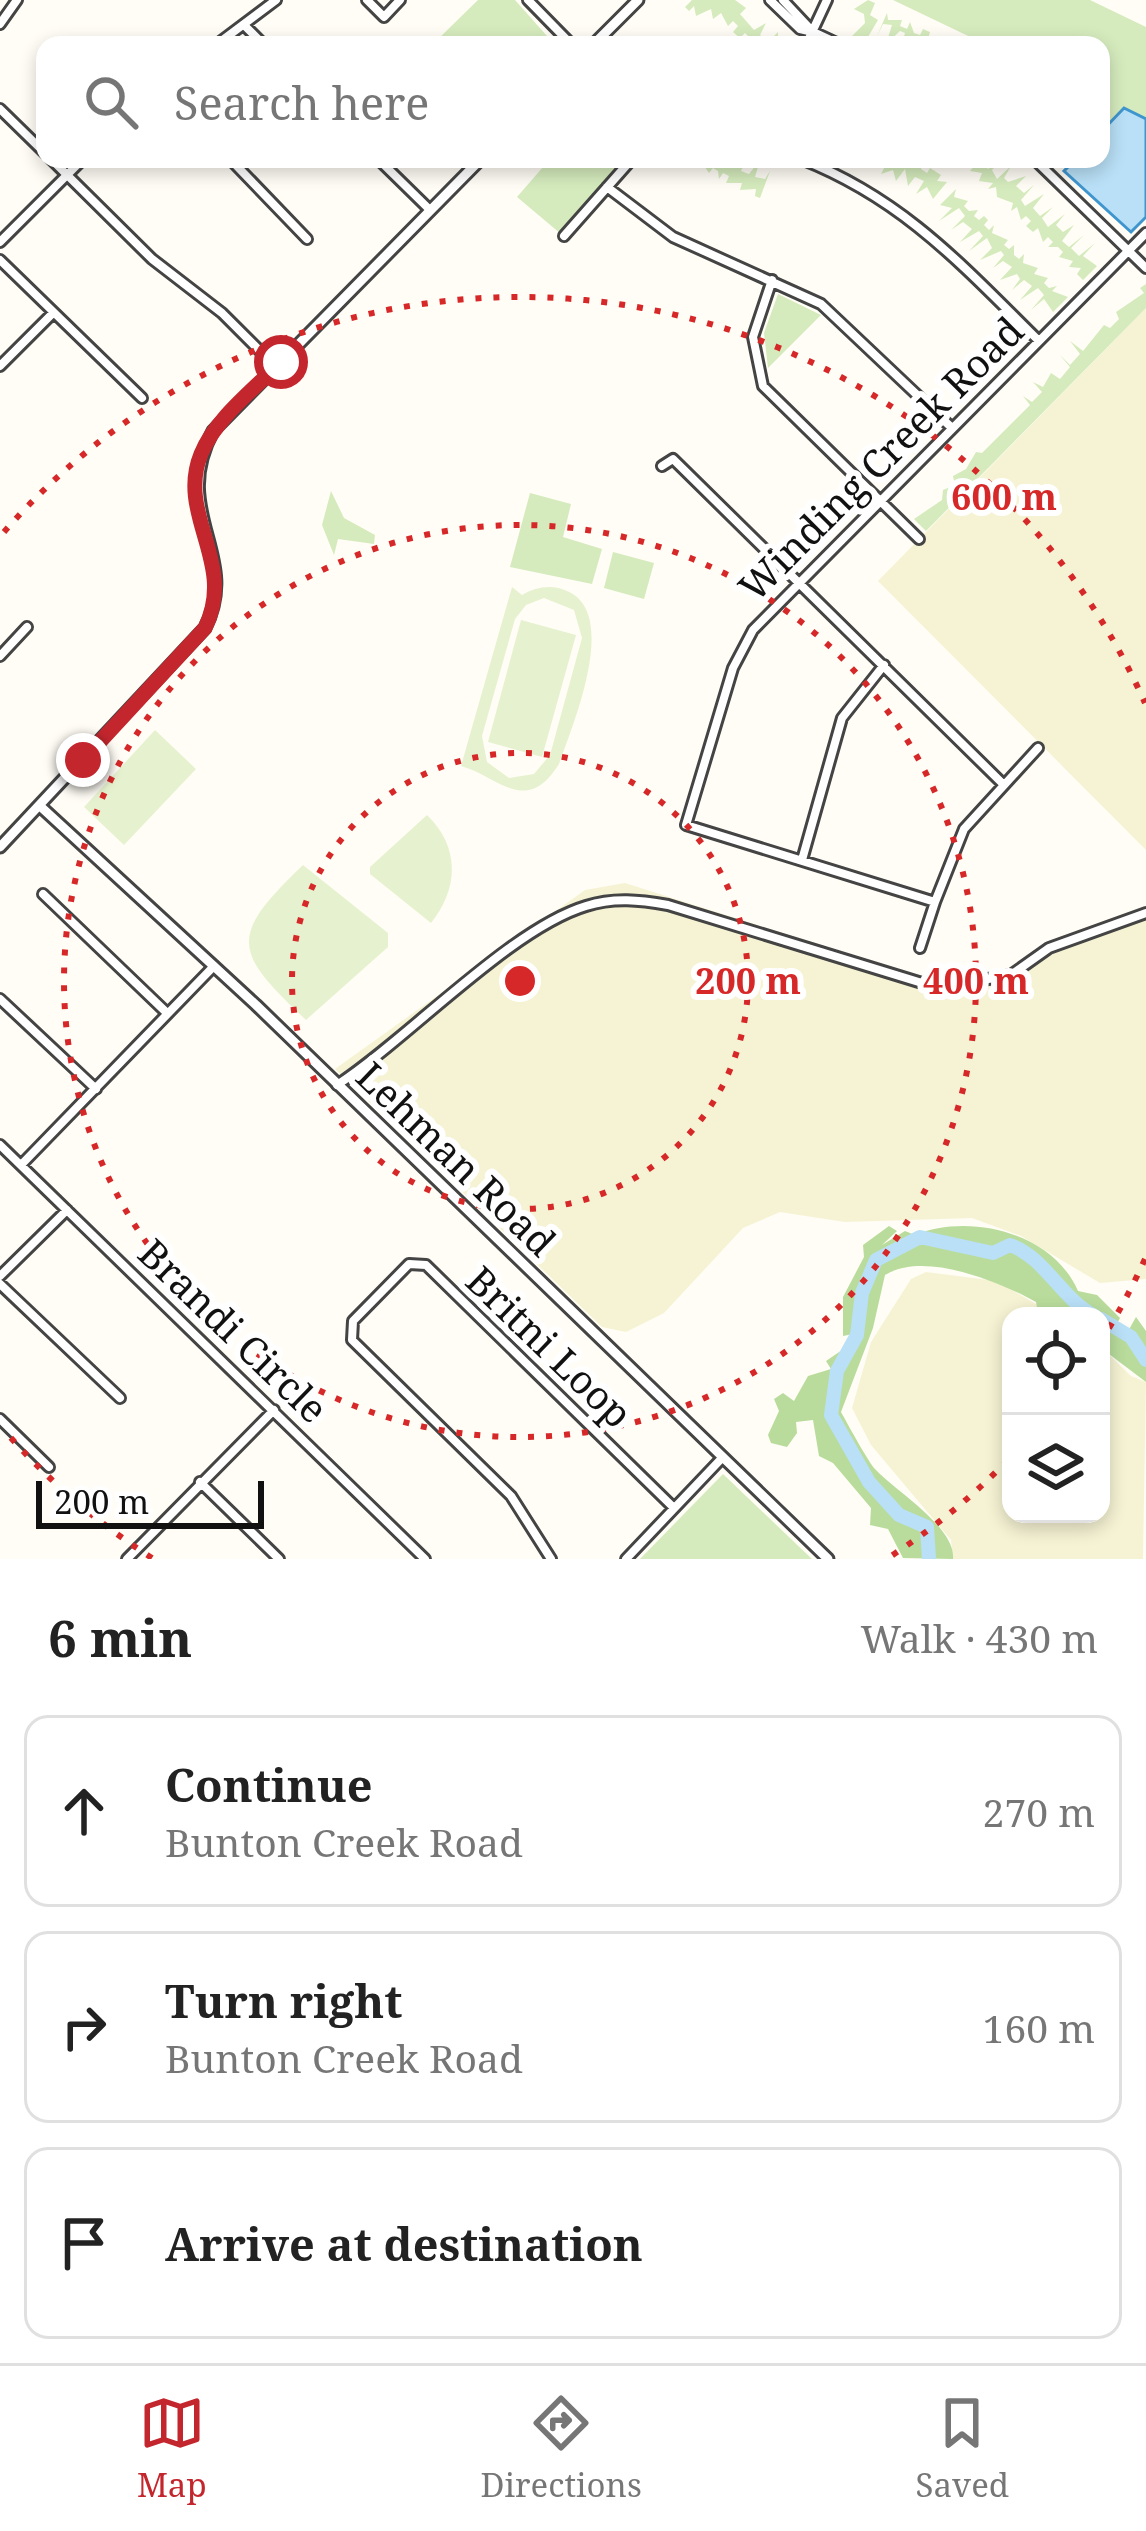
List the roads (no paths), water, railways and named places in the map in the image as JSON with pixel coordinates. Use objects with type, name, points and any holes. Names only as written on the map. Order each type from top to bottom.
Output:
[{"type":"street","points":[[0,24],[17,0]]},
{"type":"street","points":[[229,36],[276,0]]},
{"type":"street","points":[[367,0],[384,17],[400,0]]},
{"type":"street","points":[[528,0],[563,36]]},
{"type":"street","points":[[602,36],[638,0]]},
{"type":"street","points":[[770,0],[822,36]]},
{"type":"street","points":[[782,0],[802,25]]},
{"type":"street","points":[[811,36],[827,0]]},
{"type":"street","points":[[244,25],[255,36]]},
{"type":"street","points":[[0,110],[36,144]]},
{"type":"street","points":[[60,168],[152,259],[222,313],[276,367]]},
{"type":"street","points":[[0,242],[74,168]]},
{"type":"street","points":[[239,168],[307,239]]},
{"type":"street","points":[[387,168],[430,210]]},
{"type":"street","points":[[0,847],[205,628],[214,611],[218,572],[195,486],[201,454],[213,431],[472,168]]},
{"type":"street","points":[[564,236],[624,168]]},
{"type":"street","points":[[822,168],[904,211],[1039,341]]},
{"type":"street","points":[[1043,168],[1146,268]]},
{"type":"street","points":[[607,187],[673,237],[772,280],[832,313],[952,428]]},
{"type":"street","name":"Winding Creek Road","points":[[802,860],[686,825],[740,649],[800,582],[1146,233]]},
{"type":"street","points":[[0,260],[142,398]]},
{"type":"street","points":[[772,280],[753,337],[763,386],[919,539]]},
{"type":"street","points":[[0,366],[53,313]]},
{"type":"street","points":[[662,466],[673,459],[1003,784]]},
{"type":"street","points":[[0,656],[27,627]]},
{"type":"street","points":[[884,665],[842,718],[802,860],[934,902]]},
{"type":"street","points":[[920,949],[964,830],[1038,748]]},
{"type":"street","name":"Lehman Road","points":[[40,806],[214,966],[828,1559]]},
{"type":"street","points":[[43,894],[167,1013]]},
{"type":"street","points":[[337,1084],[540,929],[584,907],[610,901],[633,898],[717,917],[922,983],[954,985],[1011,975],[1067,939],[1146,913]]},
{"type":"street","points":[[21,1165],[214,966]]},
{"type":"street","points":[[0,999],[96,1089]]},
{"type":"street","name":"Brandi Circle","points":[[0,1144],[425,1559]]},
{"type":"street","points":[[68,1210],[0,1280],[120,1398]]},
{"type":"street","name":"Britni Loop","points":[[551,1559],[511,1496],[352,1340],[352,1321],[409,1264],[426,1265],[674,1508]]},
{"type":"street","points":[[127,1559],[274,1409]]},
{"type":"street","points":[[0,1419],[50,1467]]},
{"type":"street","points":[[626,1559],[722,1458]]},
{"type":"street","points":[[200,1482],[275,1558]]},
{"type":"water","points":[[1124,108],[1146,119],[1146,217],[1131,232],[1064,171],[1110,168],[1110,123]]},
{"type":"waterway","points":[[929,1559],[927,1527],[899,1515],[869,1482],[831,1415],[837,1371],[857,1335],[862,1293],[876,1260],[920,1237],[993,1253],[1010,1245],[1034,1259],[1081,1307]]},
{"type":"waterway","points":[[1110,1324],[1131,1337],[1146,1360]]}]
